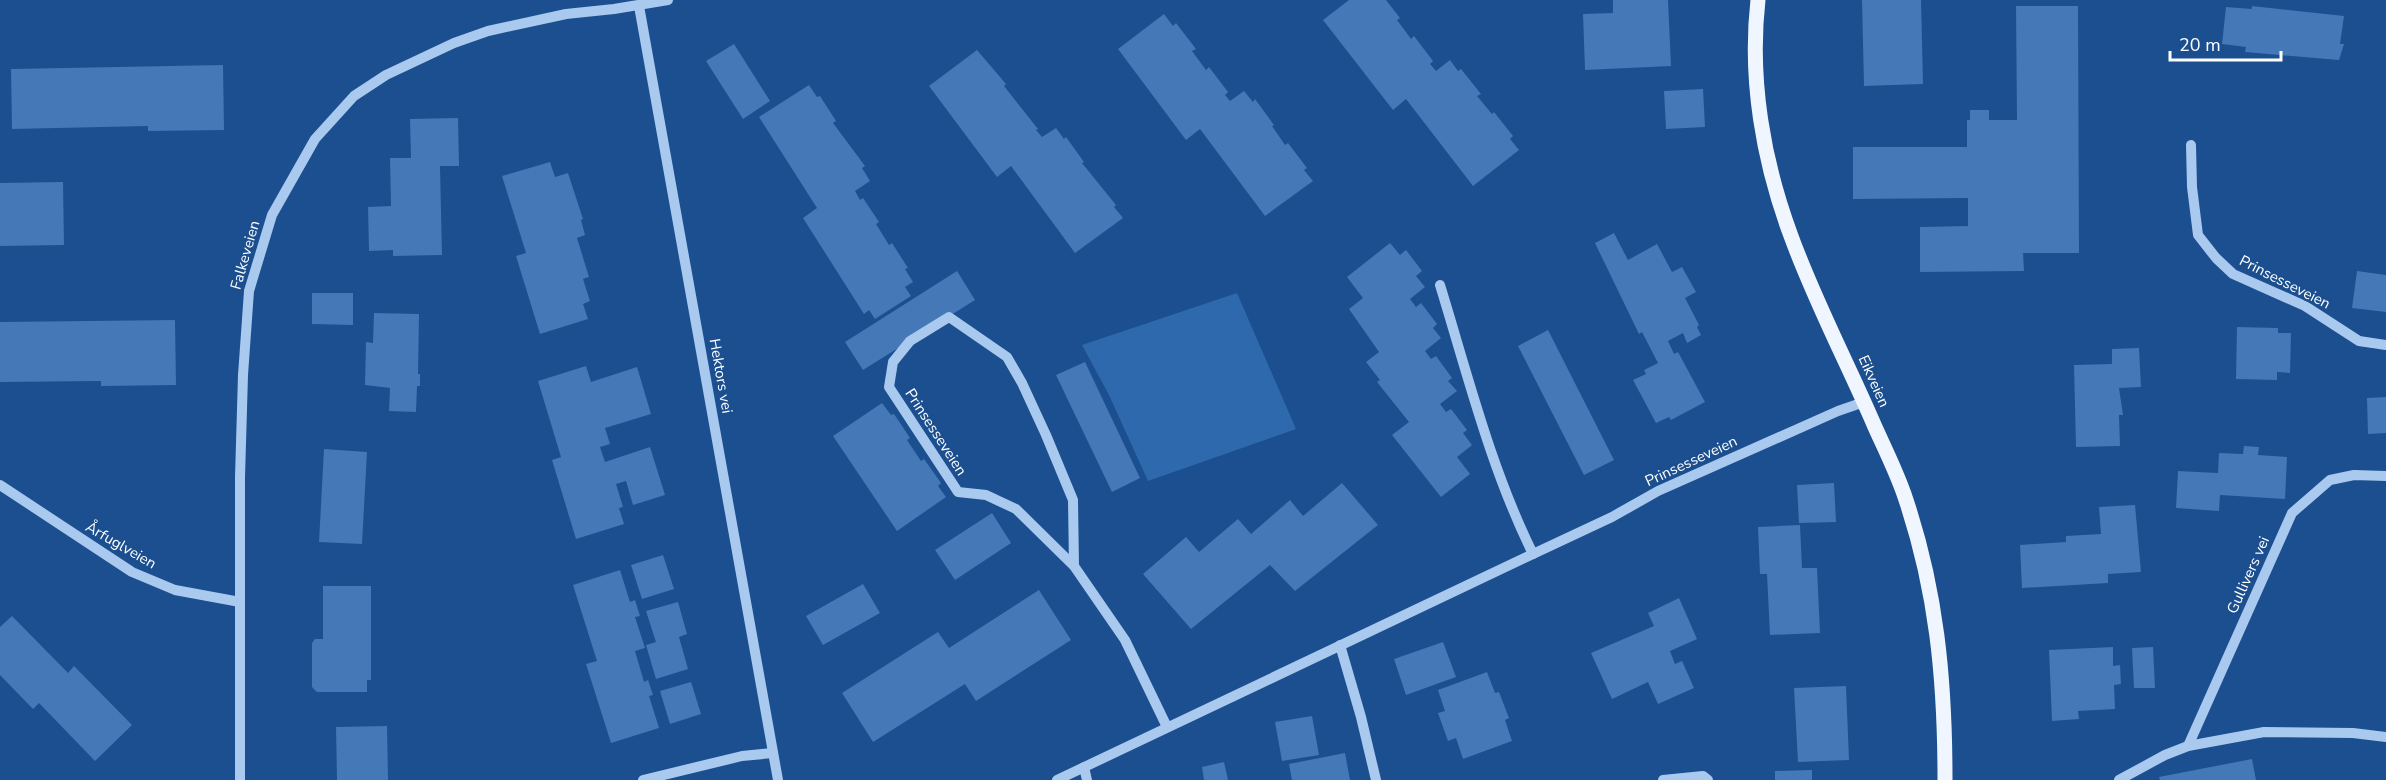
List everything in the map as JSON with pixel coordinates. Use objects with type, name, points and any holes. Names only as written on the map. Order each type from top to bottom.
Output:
[{"type":"main road","name":"Eikveien","points":[[1758,0],[1755,44],[1758,100],[1766,150],[1790,235],[1903,493],[1926,569],[1939,642],[1946,710],[1946,780]]},
{"type":"street","name":"Falkeveien","points":[[240,780],[243,375],[249,291],[272,215],[315,139],[354,96],[386,75],[454,43],[488,32],[566,14],[639,6],[668,0]]},
{"type":"street","name":"Hektors vei","points":[[639,6],[778,780]]},
{"type":"street","name":"Prinsesseveien","points":[[2191,145],[2192,187],[2198,235],[2216,258],[2233,274],[2305,306],[2359,341],[2386,345]]},
{"type":"street","points":[[1440,285],[1490,450],[1511,510],[1533,554]]},
{"type":"street","name":"Prinsesseveien","points":[[1074,566],[1073,501],[1046,435],[1007,357],[949,317],[910,341],[893,362],[889,387],[958,492],[986,495],[1016,509],[1074,566],[1125,640],[1167,727]]},
{"type":"street","name":"Prinsesseveien","points":[[1057,780],[1533,554],[1658,491],[1838,411],[1864,402]]},
{"type":"street","name":"Gullivers vei","points":[[2188,746],[2292,513],[2330,480],[2354,475],[2386,476]]},
{"type":"street","name":"Årfuglveien","points":[[0,485],[132,572],[175,590],[240,602]]},
{"type":"street","points":[[1340,645],[1376,780]]},
{"type":"street","points":[[2122,780],[2164,755],[2188,746],[2264,732],[2353,733],[2386,737]]},
{"type":"street","points":[[643,780],[742,756],[773,753]]},
{"type":"street","points":[[1084,767],[1087,780]]},
{"type":"street","points":[[1663,780],[1703,776],[1708,780]]},
{"type":"shaded area","points":[[1237,293],[1296,429],[1148,481],[1109,395],[1082,345]]},
{"type":"building","points":[[1349,0],[1386,0],[1400,18],[1397,20],[1411,39],[1414,36],[1433,61],[1430,64],[1436,71],[1450,60],[1458,71],[1461,69],[1481,94],[1477,96],[1492,114],[1494,112],[1513,136],[1510,139],[1519,150],[1473,186],[1406,99],[1393,110],[1323,20]]},
{"type":"building","points":[[1613,0],[1668,0],[1671,66],[1585,70],[1583,14],[1613,13]]},
{"type":"building","points":[[1862,0],[1921,0],[1923,84],[1864,86]]},
{"type":"building","points":[[2016,6],[2078,6],[2079,253],[2023,253],[2024,271],[1920,272],[1920,227],[1968,226],[1968,198],[1853,199],[1853,147],[1967,147],[1967,120],[1970,120],[1970,110],[1989,110],[1989,120],[2017,120]]},
{"type":"building","points":[[2252,6],[2344,16],[2340,44],[2344,44],[2339,60],[2245,52],[2246,47],[2222,44],[2226,7],[2252,9]]},
{"type":"building","points":[[1164,14],[1173,26],[1176,23],[1196,49],[1192,51],[1206,70],[1209,67],[1228,92],[1225,95],[1230,101],[1244,91],[1253,102],[1255,99],[1285,145],[1288,143],[1307,168],[1304,170],[1313,181],[1265,216],[1200,129],[1186,140],[1118,49]]},
{"type":"building","points":[[734,44],[770,101],[743,119],[706,61]]},
{"type":"building","points":[[977,50],[1006,84],[1004,86],[1042,137],[1056,128],[1064,139],[1066,137],[1084,162],[1082,163],[1116,205],[1114,207],[1123,218],[1075,253],[1011,166],[997,177],[929,86]]},
{"type":"building","points":[[223,65],[224,130],[148,131],[148,126],[12,129],[11,69]]},
{"type":"building","points":[[809,85],[817,97],[820,96],[836,121],[833,123],[865,166],[862,168],[870,181],[855,191],[860,200],[863,198],[879,222],[876,224],[889,245],[892,243],[908,268],[905,269],[913,282],[905,287],[911,296],[875,319],[869,310],[864,314],[803,218],[817,208],[759,117]]},
{"type":"building","points":[[1703,89],[1705,127],[1666,129],[1664,91]]},
{"type":"building","points":[[458,118],[459,166],[440,166],[442,255],[393,256],[393,250],[369,251],[368,207],[391,206],[390,158],[411,158],[410,119]]},
{"type":"building","points":[[550,162],[555,177],[568,173],[583,219],[581,220],[585,235],[577,238],[589,277],[583,279],[590,301],[583,304],[588,319],[540,334],[516,256],[526,253],[502,176]]},
{"type":"building","points":[[63,182],[64,245],[0,246],[0,183]]},
{"type":"building","points":[[1614,233],[1628,260],[1657,244],[1672,272],[1682,267],[1696,292],[1685,298],[1699,325],[1697,327],[1701,335],[1687,343],[1683,333],[1668,341],[1674,354],[1678,352],[1705,402],[1671,420],[1669,417],[1656,423],[1633,380],[1646,374],[1644,370],[1658,363],[1642,332],[1639,334],[1595,243]]},
{"type":"building","points":[[1390,243],[1400,255],[1406,250],[1422,271],[1416,276],[1425,287],[1410,299],[1416,307],[1421,303],[1437,324],[1433,328],[1441,338],[1425,351],[1431,359],[1436,356],[1452,378],[1448,381],[1457,391],[1440,404],[1446,412],[1451,409],[1467,430],[1463,433],[1472,445],[1457,457],[1470,474],[1441,497],[1392,435],[1409,422],[1377,382],[1380,380],[1366,362],[1379,352],[1349,309],[1363,298],[1347,277]]},
{"type":"building","points":[[957,271],[975,300],[863,370],[845,342]]},
{"type":"building","points":[[2357,271],[2386,275],[2386,312],[2352,308]]},
{"type":"building","points":[[312,293],[353,293],[353,325],[312,324]]},
{"type":"building","points":[[374,313],[419,314],[418,374],[420,374],[420,386],[417,386],[416,412],[389,411],[390,388],[365,385],[366,342],[373,343]]},
{"type":"building","points":[[175,320],[176,385],[101,386],[101,381],[0,382],[0,322]]},
{"type":"building","points":[[2237,327],[2278,328],[2278,333],[2291,333],[2290,373],[2277,372],[2277,380],[2236,379]]},
{"type":"building","points":[[1548,330],[1614,460],[1584,475],[1518,346]]},
{"type":"building","points":[[2139,348],[2141,387],[2119,388],[2123,415],[2119,415],[2120,446],[2076,447],[2074,365],[2112,364],[2112,349]]},
{"type":"building","points":[[1085,362],[1140,478],[1112,492],[1056,375]]},
{"type":"building","points":[[586,366],[591,382],[637,367],[651,414],[605,428],[610,444],[600,447],[605,462],[650,447],[665,495],[633,505],[626,481],[616,484],[623,507],[619,508],[624,524],[576,539],[552,460],[561,457],[538,381]]},
{"type":"building","points":[[2386,397],[2386,433],[2368,434],[2367,398]]},
{"type":"building","points":[[882,403],[891,415],[894,414],[910,438],[907,440],[921,461],[924,459],[941,483],[938,486],[946,497],[897,531],[833,436]]},
{"type":"building","points":[[2244,446],[2259,447],[2258,455],[2287,457],[2285,499],[2220,495],[2219,511],[2176,508],[2178,471],[2218,473],[2219,453],[2243,454]]},
{"type":"building","points":[[324,449],[367,452],[362,544],[319,542]]},
{"type":"building","points":[[1342,483],[1378,525],[1295,591],[1270,565],[1191,629],[1143,574],[1186,537],[1199,552],[1238,519],[1251,534],[1290,500],[1303,516]]},
{"type":"building","points":[[1834,483],[1836,522],[1799,523],[1797,485]]},
{"type":"building","points":[[2135,505],[2141,572],[2108,574],[2108,583],[2022,588],[2020,545],[2066,542],[2066,536],[2101,534],[2099,507]]},
{"type":"building","points":[[992,513],[1011,543],[955,580],[935,550]]},
{"type":"building","points":[[1800,525],[1802,568],[1817,568],[1820,633],[1770,635],[1767,574],[1760,574],[1758,527]]},
{"type":"building","points":[[663,555],[674,589],[642,599],[631,565]]},
{"type":"building","points":[[620,570],[630,602],[635,600],[640,616],[635,617],[645,648],[635,651],[644,682],[648,680],[653,695],[649,696],[659,728],[611,743],[586,664],[597,661],[573,585]]},
{"type":"building","points":[[863,584],[880,613],[823,645],[806,616]]},
{"type":"building","points":[[323,586],[371,586],[371,680],[367,680],[367,692],[317,692],[312,687],[312,643],[315,639],[323,639]]},
{"type":"building","points":[[1039,590],[1071,640],[976,701],[965,684],[873,742],[842,693],[938,632],[949,648]]},
{"type":"building","points":[[1679,598],[1697,639],[1670,651],[1675,664],[1682,661],[1694,688],[1658,704],[1648,682],[1612,699],[1591,653],[1654,626],[1648,613]]},
{"type":"building","points":[[678,602],[687,634],[679,637],[688,669],[656,679],[646,645],[656,642],[646,611]]},
{"type":"building","points":[[12,616],[68,673],[74,666],[132,725],[95,761],[39,703],[33,709],[0,675],[0,627]]},
{"type":"building","points":[[1443,642],[1456,677],[1406,695],[1394,659]]},
{"type":"building","points":[[2113,647],[2113,666],[2120,665],[2121,684],[2114,685],[2115,709],[2078,711],[2079,719],[2052,721],[2049,650]]},
{"type":"building","points":[[2153,647],[2155,688],[2134,688],[2132,648]]},
{"type":"building","points":[[1487,672],[1495,693],[1499,692],[1509,718],[1505,720],[1512,741],[1463,759],[1456,738],[1448,741],[1438,713],[1445,711],[1438,690]]},
{"type":"building","points":[[691,682],[701,714],[670,724],[660,691]]},
{"type":"building","points":[[1846,686],[1849,760],[1798,762],[1794,688]]},
{"type":"building","points":[[1312,716],[1319,755],[1282,761],[1275,722]]},
{"type":"building","points":[[387,726],[388,780],[337,780],[336,727]]},
{"type":"building","points":[[1345,753],[1350,780],[1292,780],[1289,764]]},
{"type":"building","points":[[2252,759],[2256,780],[2160,780],[2159,777]]},
{"type":"building","points":[[1224,762],[1228,780],[1204,780],[1202,767]]},
{"type":"building","points":[[1812,770],[1812,780],[1775,780],[1775,771]]}]
